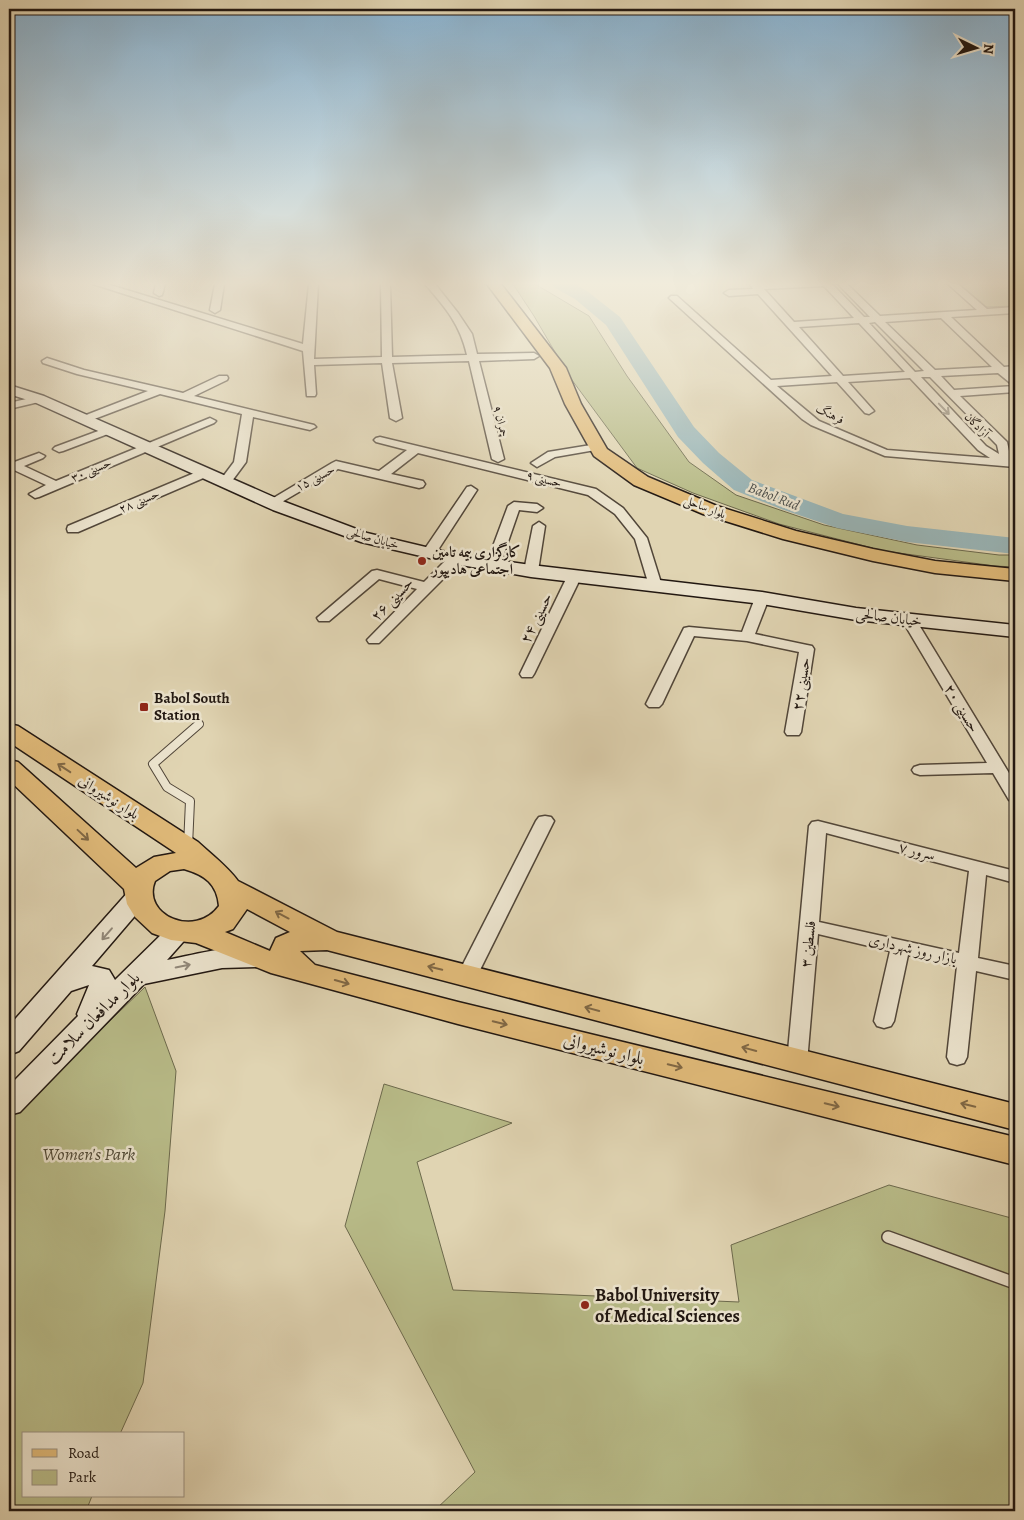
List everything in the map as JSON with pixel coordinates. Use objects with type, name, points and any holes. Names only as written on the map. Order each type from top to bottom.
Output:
[{"type":"main road","name":"بلوار ساحلی","points":[[549,355],[558,368],[573,404],[600,452],[641,481],[710,510],[772,530],[873,555],[935,567],[1015,575]]},
{"type":"main road","name":"خيابان صالحی","points":[[9,389],[39,399],[272,502],[361,536],[455,559],[574,577],[762,598],[787,604],[1015,631]]},
{"type":"main road","name":"خيابان صالحی","points":[[762,598],[790,596],[969,615],[1015,617]]},
{"type":"main road","name":"بلوار نوشیروانی","points":[[9,731],[198,857]]},
{"type":"main road","points":[[9,767],[138,892],[148,914],[165,927],[188,933],[216,928],[229,918],[235,906],[231,888]]},
{"type":"main road","points":[[9,1044],[63,984],[138,892],[145,875],[158,866],[176,861],[194,862],[198,857],[231,888],[328,940]]},
{"type":"main road","name":"بلوار نوشیروانی","points":[[188,933],[258,958],[406,1000],[1015,1151]]},
{"type":"main road","name":"بلوار مدافعان سلامت","points":[[9,1104],[135,976],[188,933]]},
{"type":"main road","points":[[304,972],[290,959],[284,950],[286,945],[300,939],[328,940],[1015,1117]]},
{"type":"main road","points":[[135,976],[222,959],[258,958]]},
{"type":"main road","points":[[63,984],[87,975],[99,977],[103,982],[97,1002],[86,1024]]},
{"type":"street","points":[[309,355],[311,394]]},
{"type":"street","points":[[387,355],[396,418]]},
{"type":"street","name":"چمران ۹","points":[[471,355],[498,460]]},
{"type":"street","name":"فرهنگ","points":[[738,355],[811,420],[880,452],[1011,464]]},
{"type":"street","points":[[819,355],[869,411]]},
{"type":"street","name":"آزادگان","points":[[894,355],[982,448],[1011,464]]},
{"type":"street","name":"آزادگان","points":[[914,355],[1003,444],[1011,464]]},
{"type":"street","points":[[985,355],[1015,383]]},
{"type":"street","points":[[309,362],[534,356]]},
{"type":"street","points":[[47,361],[81,372],[310,427]]},
{"type":"street","points":[[768,382],[1015,369]]},
{"type":"street","points":[[184,397],[223,378]]},
{"type":"street","points":[[952,393],[1015,389]]},
{"type":"street","points":[[85,420],[158,391]]},
{"type":"street","points":[[9,406],[39,399]]},
{"type":"street","points":[[225,482],[240,462],[248,413]]},
{"type":"street","name":"حسینی ۳۰","points":[[35,494],[210,421]]},
{"type":"street","points":[[59,449],[109,430]]},
{"type":"street","name":"حسینی ٩","points":[[380,440],[592,492],[619,511],[642,538],[655,586]]},
{"type":"street","points":[[537,463],[552,454],[597,447]]},
{"type":"street","points":[[382,475],[416,449]]},
{"type":"street","points":[[11,467],[39,456]]},
{"type":"street","points":[[1011,464],[1015,475]]},
{"type":"street","name":"حسینی ۱۵","points":[[272,502],[336,465],[420,484]]},
{"type":"street","points":[[11,467],[55,485]]},
{"type":"street","name":"حسینی ۲۸","points":[[73,528],[204,473]]},
{"type":"street","points":[[429,552],[471,490]]},
{"type":"street","points":[[493,565],[514,506],[537,508]]},
{"type":"street","points":[[531,571],[539,526]]},
{"type":"street","name":"حسینی ۲۶","points":[[374,640],[455,559]]},
{"type":"street","points":[[324,618],[377,574],[426,587]]},
{"type":"street","name":"حسینی ۲۴","points":[[527,674],[574,577]]},
{"type":"street","points":[[654,704],[689,631],[747,637],[762,598]]},
{"type":"street","name":"حسینی ٢٠","points":[[910,620],[1015,796]]},
{"type":"street","name":"حسینی ۲۲","points":[[747,637],[807,649],[793,732]]},
{"type":"street","points":[[920,770],[998,768]]},
{"type":"street","points":[[467,976],[545,821]]},
{"type":"street","name":"سرور ۷","points":[[818,826],[1015,876]]},
{"type":"street","name":"فلسطین ۳","points":[[796,1062],[818,826]]},
{"type":"street","points":[[957,1057],[969,962],[978,866]]},
{"type":"street","name":"بازار روز شهرداری","points":[[810,926],[1015,973]]},
{"type":"street","points":[[884,1021],[900,947]]},
{"type":"lane","points":[[198,857],[190,801],[167,787],[153,764],[199,724]]},
{"type":"lane","points":[[888,1237],[1015,1283]]},
{"type":"green space","points":[[557,355],[614,355],[689,462],[736,495],[824,525],[917,545],[999,555],[1015,555],[1015,567],[884,551],[779,524],[693,493],[637,468],[569,376]]},
{"type":"green space","name":"Women's Park","points":[[145,987],[176,1071],[165,1211],[143,1383],[121,1432],[22,1432],[22,1498],[91,1498],[86,1511],[9,1511],[9,1118]]},
{"type":"green space","points":[[384,1084],[512,1123],[417,1162],[453,1290],[739,1302],[731,1245],[889,1185],[1015,1219],[1015,1511],[434,1511],[475,1472],[345,1226]]},
{"type":"waterway","name":"Babol Rud","points":[[635,355],[686,432],[711,458],[743,485],[837,520],[907,534],[1015,546]]},
{"type":"place","name":"کارگزاری بیمه تامین اجتماعی هادیپور","points":[[422,561]]},
{"type":"place","name":"Babol South Station","points":[[144,707]]},
{"type":"place","name":"Babol University of Medical Sciences","points":[[585,1305]]}]
